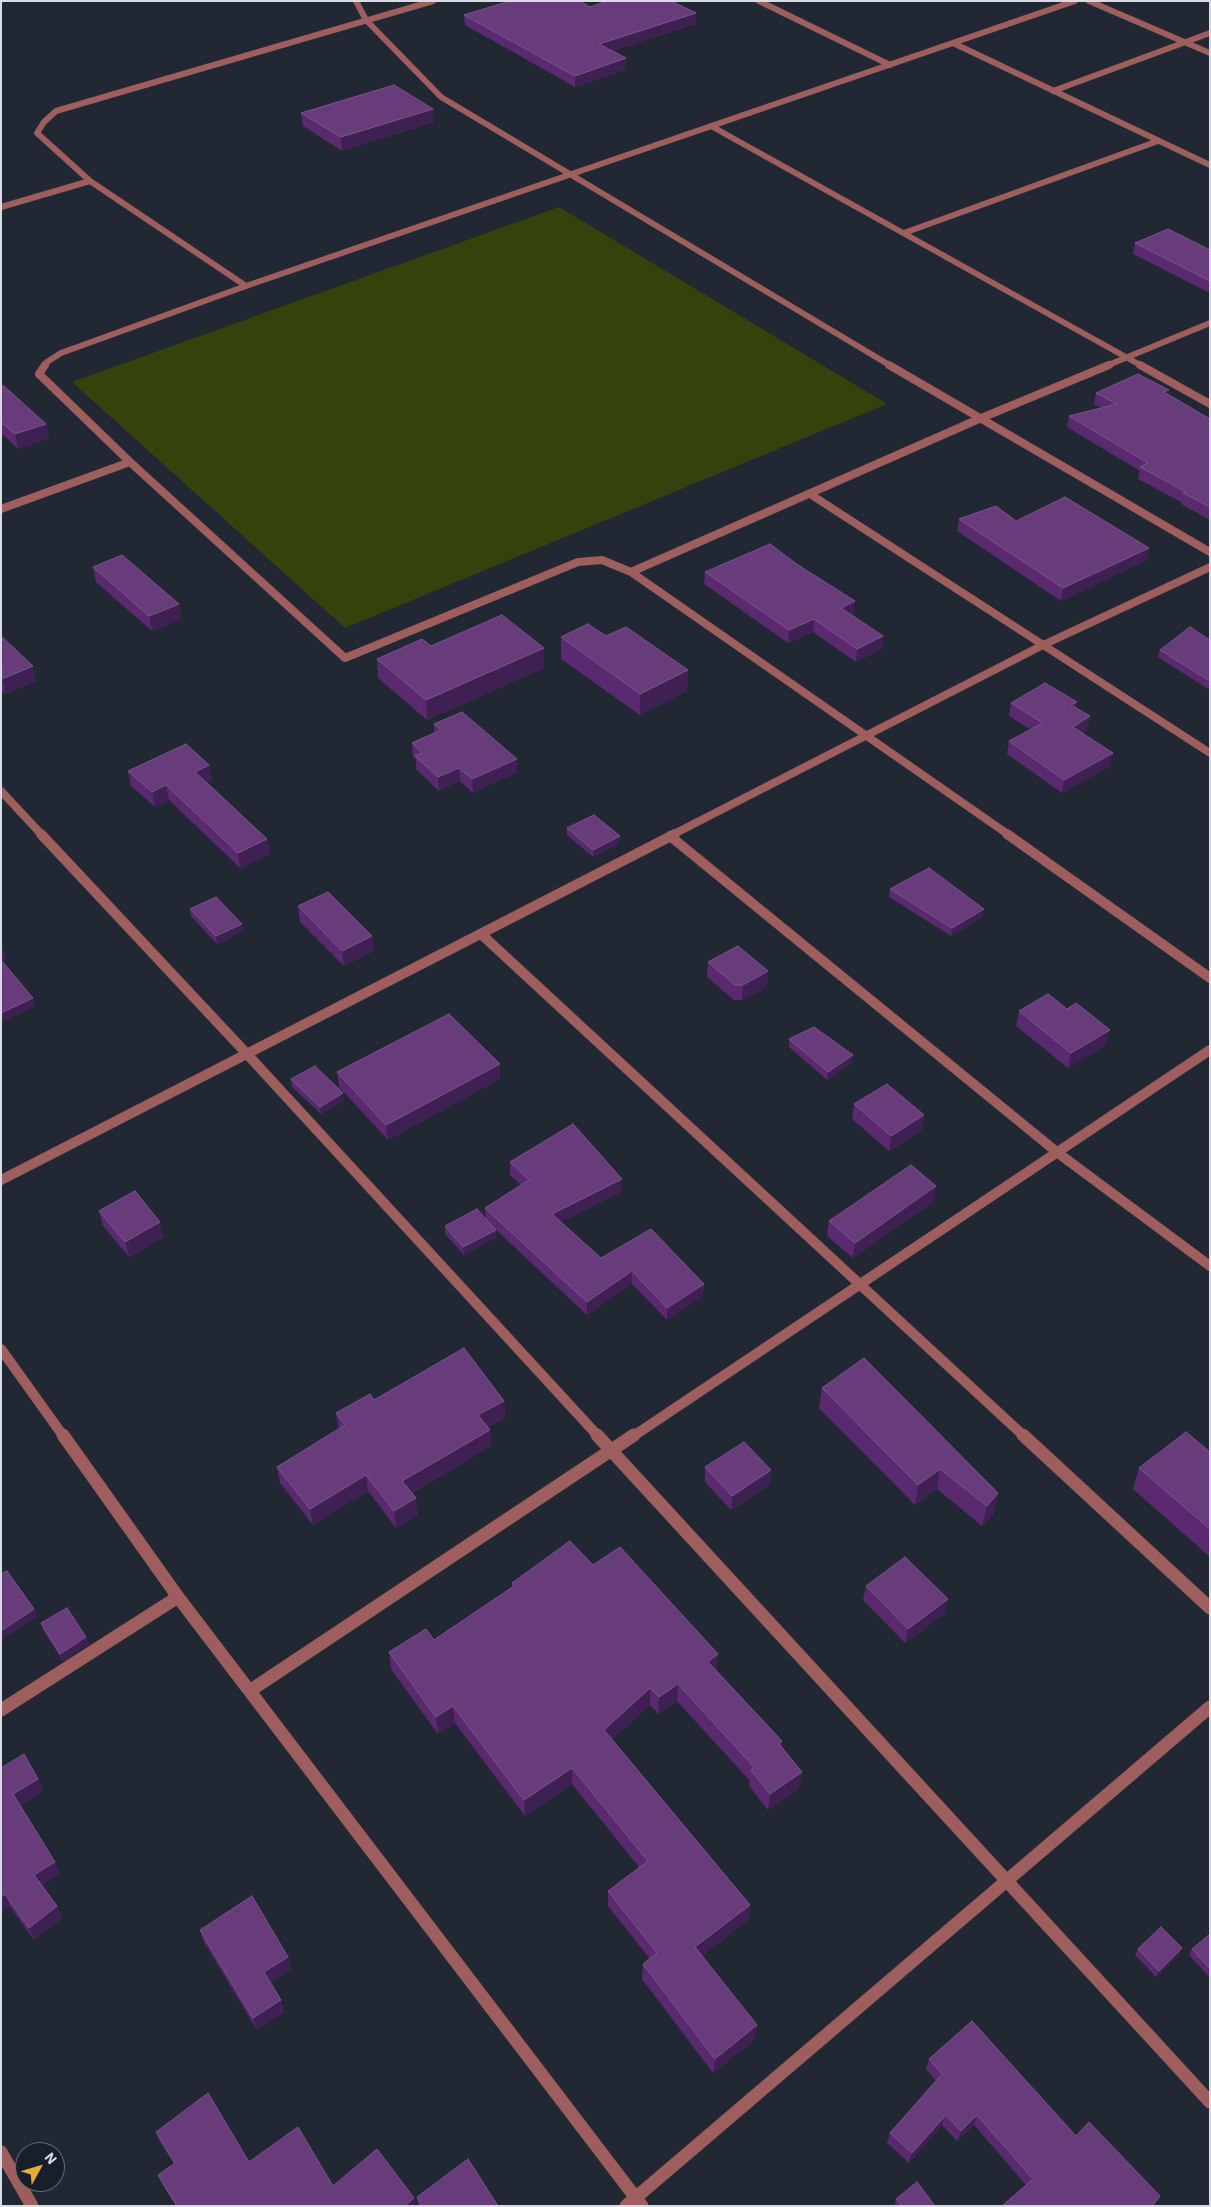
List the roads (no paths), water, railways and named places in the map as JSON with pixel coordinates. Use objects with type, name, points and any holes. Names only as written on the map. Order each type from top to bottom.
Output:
[{"type":"street","points":[[356,1],[366,20],[441,97],[979,419],[1210,552]]},
{"type":"street","points":[[246,286],[90,181],[37,134],[44,122],[56,111],[433,1]]},
{"type":"street","points":[[759,1],[890,65]]},
{"type":"street","points":[[1075,1],[246,286],[61,353],[47,362],[39,374],[130,462],[345,658],[578,562],[602,560],[631,572],[869,736],[1210,978]]},
{"type":"street","points":[[1089,1],[1210,53]]},
{"type":"street","points":[[1053,90],[1210,33]]},
{"type":"street","points":[[953,43],[1210,165]]},
{"type":"street","points":[[711,126],[1210,404]]},
{"type":"street","points":[[904,234],[1158,140]]},
{"type":"street","points":[[1,207],[90,181]]},
{"type":"street","points":[[631,572],[979,419],[1210,323]]},
{"type":"street","points":[[1,509],[130,462]]},
{"type":"street","points":[[810,494],[1210,753]]},
{"type":"street","points":[[1,1180],[1043,645],[1210,567]]},
{"type":"street","points":[[1,791],[247,1054],[1210,2102]]},
{"type":"street","points":[[670,836],[1058,1153],[1210,1266]]},
{"type":"street","points":[[482,934],[1210,1608]]},
{"type":"street","points":[[251,1690],[1210,1050]]},
{"type":"street","points":[[1,1349],[178,1597],[251,1690],[635,2203],[1007,1880],[1210,1707]]},
{"type":"street","points":[[1,1710],[178,1597]]},
{"type":"street","points":[[1,2152],[32,2206]]}]
